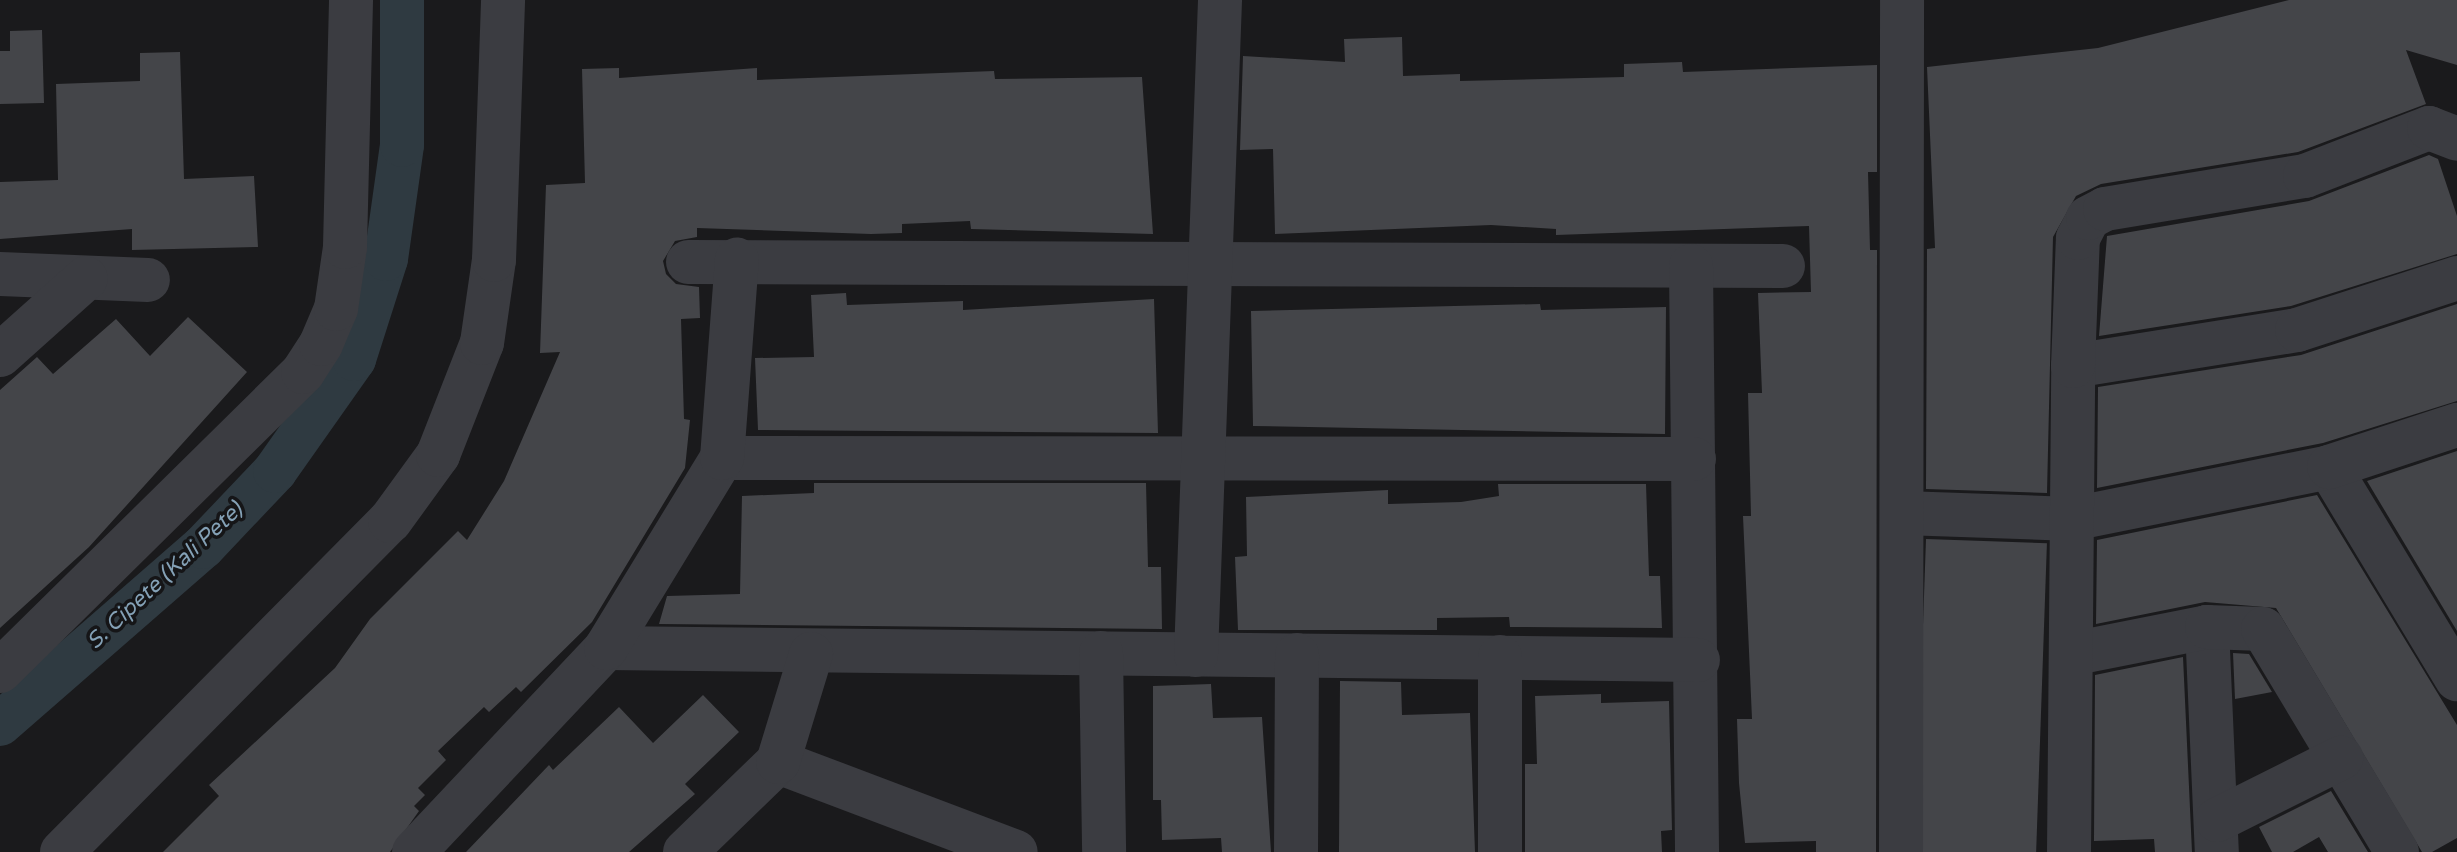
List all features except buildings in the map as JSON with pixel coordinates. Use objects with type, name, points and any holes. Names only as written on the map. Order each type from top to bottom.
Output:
[{"type":"street","points":[[0,671],[303,372],[321,344],[336,309],[345,247],[351,0]]},
{"type":"street","points":[[62,852],[390,521],[438,455],[467,392],[486,315],[503,0]]},
{"type":"street","points":[[1196,655],[1220,0]]},
{"type":"street","points":[[1901,852],[1902,0]]},
{"type":"street","points":[[2069,852],[2073,366],[2078,238],[2088,218],[2105,209],[2305,176],[2429,128],[2457,139]]},
{"type":"street","points":[[414,852],[606,648],[722,458],[737,260]]},
{"type":"street","points":[[688,262],[1783,266]]},
{"type":"street","points":[[1691,266],[1698,660],[1697,852]]},
{"type":"street","points":[[0,274],[148,280]]},
{"type":"street","points":[[0,355],[86,278]]},
{"type":"street","points":[[2073,366],[2297,330],[2457,278]]},
{"type":"street","points":[[1903,513],[2072,519],[2329,467],[2457,425]]},
{"type":"street","points":[[722,458],[1204,456],[1694,459]]},
{"type":"street","points":[[2329,467],[2457,679]]},
{"type":"street","points":[[2071,654],[2207,627],[2266,631],[2397,852]]},
{"type":"street","points":[[2207,627],[2217,836],[2341,758]]},
{"type":"street","points":[[606,648],[811,654],[1101,653],[1698,660]]},
{"type":"street","points":[[1101,653],[1104,852]]},
{"type":"street","points":[[685,852],[778,762],[811,654]]},
{"type":"street","points":[[1296,852],[1297,655]]},
{"type":"street","points":[[1500,657],[1500,852]]},
{"type":"street","points":[[778,762],[1016,852]]},
{"type":"waterway","name":"S. Cipete (Kali Pete)","points":[[0,724],[203,547],[275,471],[354,359],[386,259],[402,145],[402,0]]}]
